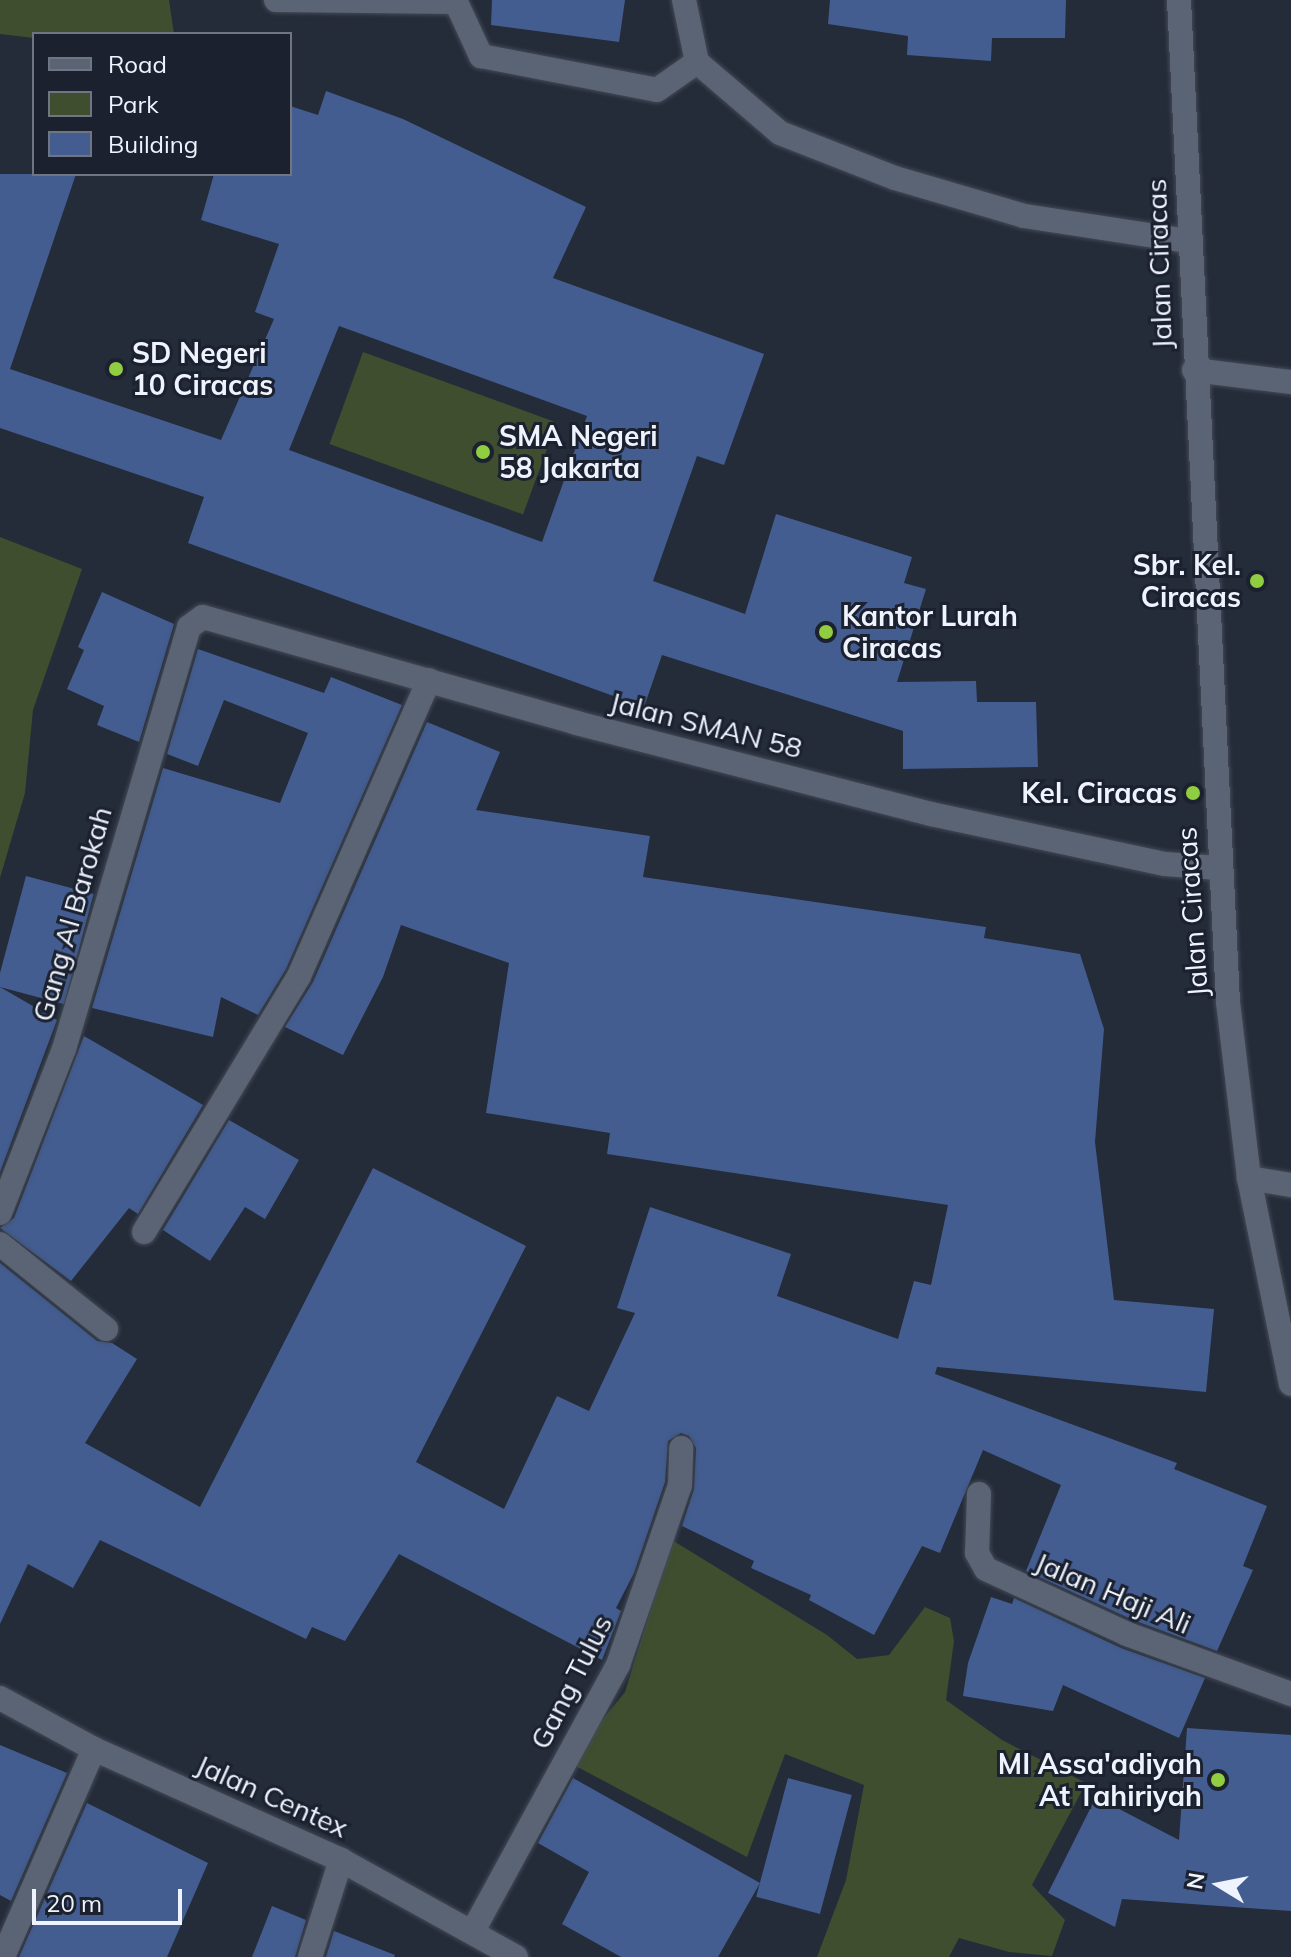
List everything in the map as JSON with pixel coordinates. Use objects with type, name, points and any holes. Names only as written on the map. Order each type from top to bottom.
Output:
[{"type":"street","points":[[276,0],[456,2],[481,56],[657,90],[697,62]]},
{"type":"street","points":[[684,0],[697,62],[780,133],[895,178],[1024,216],[1188,241]]},
{"type":"street","name":"Jalan Ciracas","points":[[1179,0],[1218,868],[1249,1178],[1291,1384]]},
{"type":"street","points":[[1194,370],[1291,382]]},
{"type":"street","name":"Jalan SMAN 58","points":[[189,627],[203,617],[213,618],[577,723],[931,814],[1165,864],[1218,868]]},
{"type":"street","name":"Gang Al Barokah","points":[[0,1213],[64,1049],[189,627]]},
{"type":"street","points":[[144,1232],[299,976],[429,680]]},
{"type":"street","points":[[1249,1178],[1291,1185]]},
{"type":"street","points":[[0,1244],[106,1329]]},
{"type":"street","name":"Gang Tulus","points":[[474,1929],[618,1665],[680,1485],[681,1448]]},
{"type":"street","name":"Jalan Haji Ali","points":[[979,1494],[977,1553],[986,1569],[1127,1634],[1291,1694]]},
{"type":"street","name":"Jalan Centex","points":[[0,1698],[94,1749],[341,1860],[474,1929],[516,1957]]},
{"type":"street","points":[[3,1957],[94,1749]]},
{"type":"street","points":[[310,1957],[341,1860]]},
{"type":"green space","points":[[0,0],[169,0],[174,32],[32,32],[32,38],[0,34]]},
{"type":"green space","points":[[363,352],[557,422],[523,515],[329,444]]},
{"type":"green space","points":[[0,537],[82,569],[33,710],[25,793],[0,878]]},
{"type":"green space","points":[[672,1540],[827,1635],[857,1659],[889,1655],[925,1607],[950,1618],[954,1641],[946,1700],[1002,1740],[1086,1783],[1032,1885],[1065,1920],[1052,1956],[1009,1952],[959,1938],[949,1957],[817,1957],[846,1880],[864,1785],[785,1754],[747,1857],[568,1762],[625,1692]]},
{"type":"building","points":[[492,0],[625,0],[619,42],[491,25]]},
{"type":"building","points":[[830,0],[1066,0],[1065,38],[992,38],[991,61],[907,55],[908,36],[828,24]]},
{"type":"building","name":"SMA Negeri 58 Jakarta","points":[[326,91],[403,119],[586,207],[553,278],[764,354],[724,465],[697,456],[653,581],[745,614],[776,514],[912,557],[904,583],[926,589],[897,682],[976,681],[977,702],[1036,702],[1038,767],[903,769],[903,731],[662,655],[644,707],[188,543],[204,497],[0,428],[0,174],[75,176],[10,369],[221,440],[274,319],[255,312],[279,244],[201,220],[213,176],[292,176],[292,107],[318,115]],"holes":[[[339,326],[587,416],[542,542],[289,450]]]},
{"type":"building","points":[[102,592],[174,624],[139,742],[97,725],[104,706],[67,689],[84,650],[78,647]]},
{"type":"building","points":[[198,649],[324,693],[331,677],[402,705],[286,969],[258,1015],[221,997],[213,1037],[92,1008],[163,768],[280,803],[308,733],[224,700],[198,766],[167,754]]},
{"type":"building","points":[[427,722],[500,752],[476,810],[650,836],[643,877],[986,927],[984,938],[1080,954],[1104,1029],[1095,1142],[1114,1300],[1214,1309],[1206,1392],[937,1367],[935,1374],[1177,1463],[1174,1469],[1267,1506],[1243,1566],[1253,1570],[1217,1651],[1133,1620],[1026,1571],[1061,1485],[983,1450],[940,1553],[922,1546],[874,1635],[809,1600],[811,1595],[751,1568],[754,1561],[682,1526],[694,1489],[696,1448],[689,1436],[681,1433],[668,1441],[665,1482],[634,1573],[616,1608],[621,1611],[602,1660],[399,1554],[345,1641],[312,1627],[306,1639],[100,1540],[73,1588],[28,1564],[0,1624],[0,1263],[97,1341],[112,1343],[137,1359],[85,1443],[200,1507],[373,1168],[526,1246],[416,1462],[504,1509],[557,1396],[589,1411],[635,1313],[617,1308],[650,1207],[791,1254],[777,1296],[898,1339],[914,1281],[931,1285],[948,1205],[607,1154],[610,1133],[486,1113],[509,963],[401,925],[383,977],[343,1055],[285,1027],[313,982]]},
{"type":"building","points":[[26,876],[94,894],[64,1004],[0,987],[0,973]]},
{"type":"building","points":[[0,987],[57,1020],[0,1172]]},
{"type":"building","points":[[84,1036],[203,1105],[138,1214],[129,1208],[71,1281],[0,1228],[14,1218]]},
{"type":"building","points":[[229,1120],[299,1160],[265,1219],[245,1207],[210,1261],[163,1230]]},
{"type":"building","points":[[991,1597],[1012,1604],[1014,1598],[1121,1648],[1205,1678],[1179,1738],[1063,1685],[1053,1711],[963,1696],[968,1663]]},
{"type":"building","points":[[1187,1728],[1291,1735],[1291,1911],[1122,1899],[1115,1927],[1048,1893],[1096,1797],[1179,1840]]},
{"type":"building","points":[[0,1745],[67,1773],[11,1901],[0,1895]]},
{"type":"building","points":[[573,1778],[760,1883],[718,1957],[621,1957],[562,1924],[589,1872],[538,1843]]},
{"type":"building","points":[[788,1778],[852,1795],[820,1914],[756,1897]]},
{"type":"building","points":[[87,1803],[208,1863],[167,1957],[19,1957]]},
{"type":"building","points":[[272,1906],[306,1920],[295,1957],[252,1957]]},
{"type":"building","points":[[334,1931],[395,1955],[326,1957]]},
{"type":"place","name":"SD Negeri 10 Ciracas","points":[[116,369]]},
{"type":"place","name":"SMA Negeri 58 Jakarta","points":[[483,452]]},
{"type":"place","name":"Sbr. Kel. Ciracas","points":[[1257,581]]},
{"type":"place","name":"Kantor Lurah Ciracas","points":[[826,632]]},
{"type":"place","name":"Kel. Ciracas","points":[[1193,793]]},
{"type":"place","name":"MI Assa'adiyah At Tahiriyah","points":[[1218,1780]]}]
